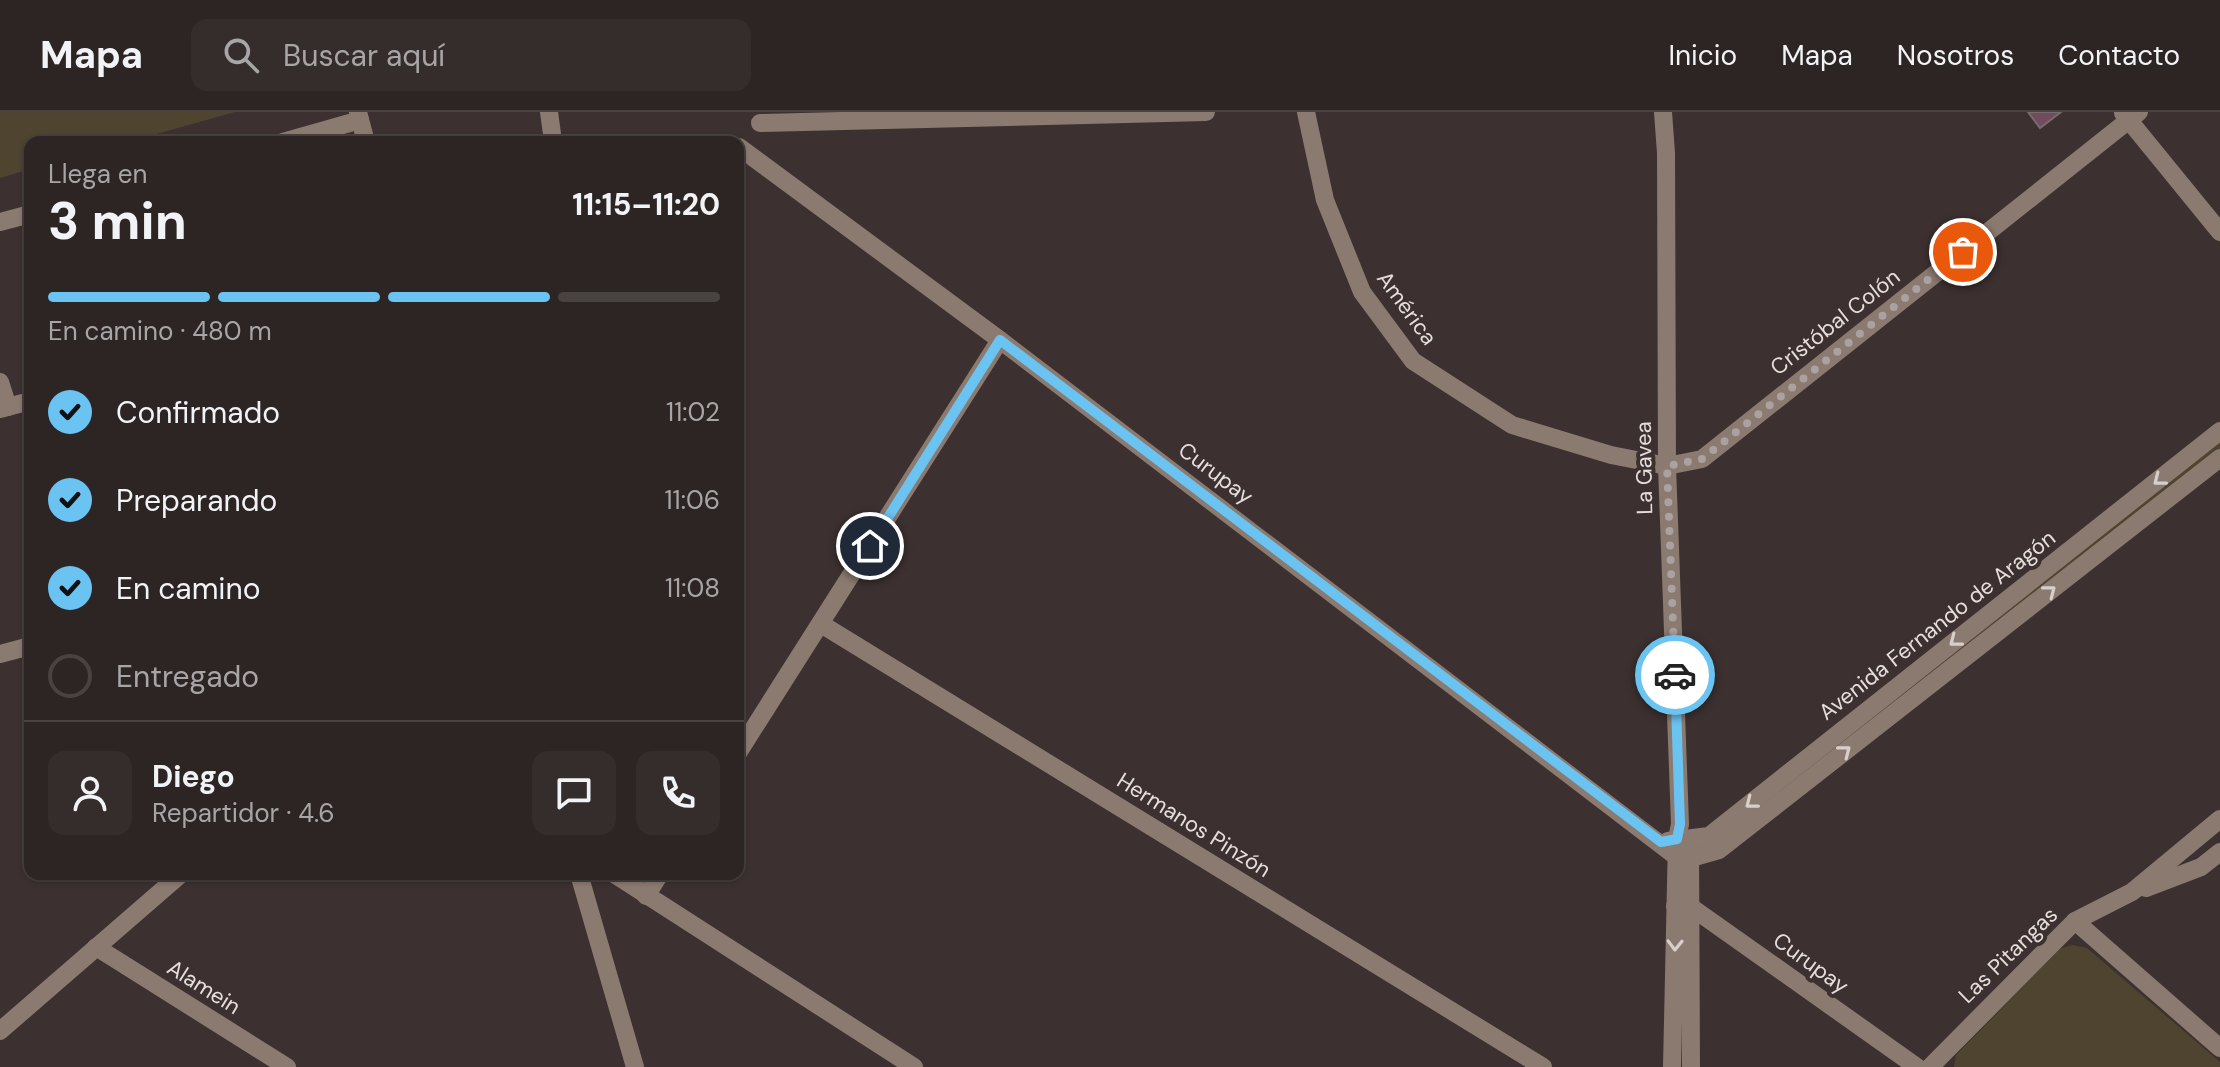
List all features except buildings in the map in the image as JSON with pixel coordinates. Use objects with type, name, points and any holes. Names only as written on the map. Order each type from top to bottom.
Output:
[{"type":"street","points":[[549,112],[552,134]]},
{"type":"street","points":[[744,142],[766,118],[1206,112]]},
{"type":"street","name":"América","points":[[1306,112],[1325,200],[1362,292],[1413,361],[1512,425],[1611,455],[1667,466]]},
{"type":"street","name":"La Gavea","points":[[1663,112],[1666,153],[1667,466],[1679,843],[1691,1067]]},
{"type":"street","points":[[2130,115],[2220,232]]},
{"type":"street","name":"Cristóbal Colón","points":[[1667,466],[1702,459],[2130,115]]},
{"type":"street","points":[[301,136],[359,116],[364,136]]},
{"type":"street","name":"Curupay","points":[[744,152],[1679,843]]},
{"type":"street","points":[[0,222],[24,216]]},
{"type":"street","points":[[744,744],[1000,340]]},
{"type":"street","points":[[0,382],[4,408],[24,403]]},
{"type":"street","name":"Avenida Fernando de Aragón","points":[[1679,843],[1709,836],[2220,431]]},
{"type":"street","name":"Avenida Fernando de Aragón","points":[[1679,843],[1719,850],[2220,458]]},
{"type":"street","name":"Hermanos Pinzón","points":[[821,624],[1543,1067]]},
{"type":"street","points":[[0,654],[24,648]]},
{"type":"street","name":"Las Pitangas","points":[[2132,892],[2220,819]]},
{"type":"street","name":"Las Pitangas","points":[[1930,1067],[2075,921],[2132,892],[2201,867],[2220,852]]},
{"type":"street","points":[[3,1023],[174,880]]},
{"type":"street","points":[[581,880],[635,1067]]},
{"type":"street","points":[[623,880],[914,1067]]},
{"type":"street","points":[[646,896],[656,880]]},
{"type":"street","name":"La Gavea","points":[[1672,1067],[1683,906]]},
{"type":"street","name":"Curupay","points":[[1683,906],[1917,1067]]},
{"type":"street","points":[[2075,921],[2220,1048]]},
{"type":"street","name":"Alamein","points":[[96,947],[287,1067]]},
{"type":"shaded area","points":[[0,112],[235,112],[149,136],[24,136],[24,171],[0,178]]},
{"type":"shaded area","points":[[2220,440],[2220,449],[1719,845],[1714,838]]},
{"type":"shaded area","points":[[2072,945],[2087,948],[2220,1062],[2220,1067],[1954,1067],[1956,1055],[2060,949]]},
{"type":"way so far","points":[[1675,675],[1667,466],[1702,459],[1963,252]]},
{"type":"route","points":[[870,546],[1000,340],[1661,842],[1677,839],[1680,824],[1675,675]]}]
